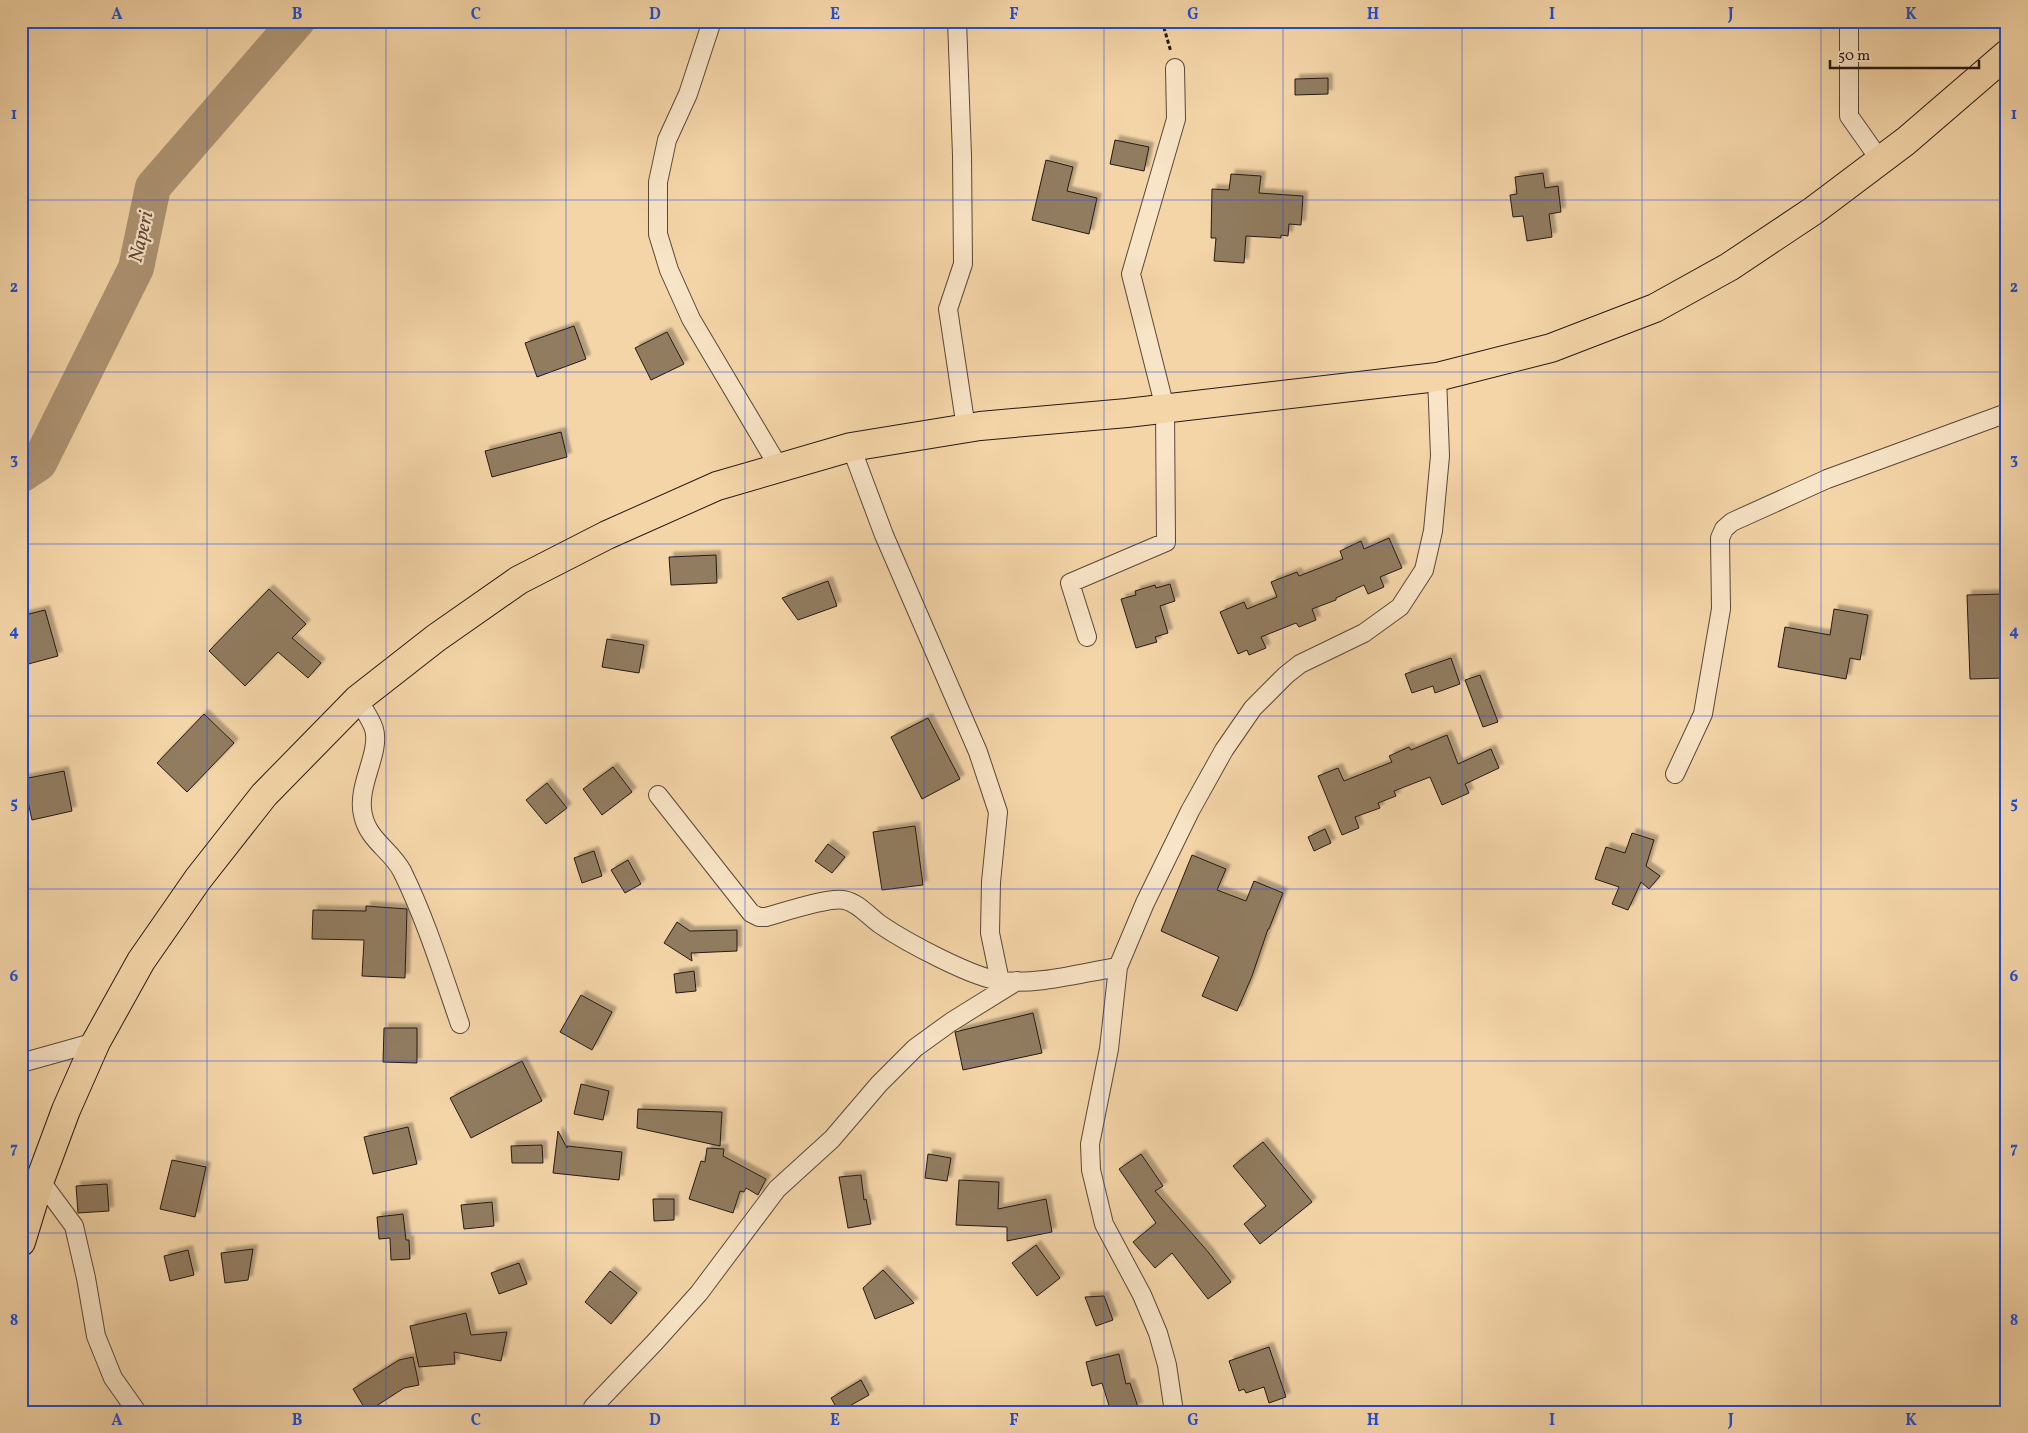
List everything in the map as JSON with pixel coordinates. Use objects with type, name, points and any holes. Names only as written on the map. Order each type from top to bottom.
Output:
[{"type":"highway","points":[[21,1242],[40,1180],[66,1110],[96,1042],[141,961],[198,879],[264,795],[358,699],[436,638],[519,580],[607,534],[709,490],[851,448],[966,428],[1165,408],[1437,377],[1551,348],[1655,308],[1729,267],[1813,212],[1906,141],[2007,54]]},
{"type":"street","points":[[712,21],[688,94],[667,140],[658,182],[658,234],[669,270],[691,319],[780,469]]},
{"type":"street","points":[[957,21],[962,154],[962,264],[948,309],[966,428]]},
{"type":"street","points":[[1849,21],[1849,116],[1880,160]]},
{"type":"street","points":[[1087,637],[1070,583],[1166,542],[1165,408],[1131,274],[1176,119],[1175,68]]},
{"type":"street","points":[[1174,1412],[1167,1365],[1158,1333],[1142,1295],[1104,1224],[1090,1170],[1090,1144],[1110,1049],[1118,966],[1145,903],[1190,811],[1224,750],[1253,708],[1286,675],[1300,664],[1364,633],[1400,607],[1424,570],[1433,531],[1440,456],[1437,377]]},
{"type":"street","points":[[1675,774],[1703,714],[1721,609],[1720,538],[1724,529],[1732,522],[1746,515],[1827,479],[2007,413]]},
{"type":"street","points":[[851,448],[884,536],[978,752],[998,812],[991,882],[990,933],[1008,981]]},
{"type":"street","points":[[358,699],[375,730],[374,752],[361,794],[362,815],[369,832],[400,868],[423,914],[460,1024]]},
{"type":"street","points":[[658,794],[751,913],[759,917],[766,917],[827,901],[842,900],[852,903],[881,925],[955,965],[1008,981],[1050,978],[1118,966]]},
{"type":"street","points":[[593,1407],[699,1293],[777,1189],[832,1139],[879,1084],[915,1048],[1008,981]]},
{"type":"street","points":[[21,1063],[96,1042]]},
{"type":"street","points":[[40,1180],[74,1226],[86,1278],[96,1336],[113,1378],[137,1412]]},
{"type":"path","points":[[1162,21],[1175,68]]},
{"type":"building","points":[[1328,78],[1328,94],[1295,95],[1295,79]]},
{"type":"building","points":[[1115,140],[1149,147],[1144,171],[1110,164]]},
{"type":"building","points":[[1046,160],[1073,167],[1067,191],[1097,198],[1089,234],[1032,220]]},
{"type":"building","points":[[1543,173],[1545,188],[1558,186],[1561,212],[1549,214],[1552,237],[1527,241],[1523,216],[1513,217],[1510,195],[1517,194],[1515,177]]},
{"type":"building","points":[[1231,174],[1261,176],[1259,193],[1303,196],[1301,225],[1289,224],[1288,236],[1281,235],[1281,238],[1246,236],[1244,263],[1214,261],[1216,238],[1211,238],[1212,189],[1229,190]]},
{"type":"building","points":[[574,326],[586,359],[537,377],[525,343]]},
{"type":"building","points":[[667,332],[684,364],[651,380],[635,348]]},
{"type":"building","points":[[561,432],[567,457],[492,477],[485,451]]},
{"type":"building","points":[[1389,538],[1402,568],[1380,577],[1384,587],[1368,594],[1364,585],[1336,598],[1336,600],[1312,609],[1316,620],[1299,627],[1296,623],[1261,637],[1266,648],[1249,655],[1247,650],[1238,654],[1220,612],[1244,602],[1247,609],[1277,597],[1271,582],[1297,572],[1299,576],[1343,559],[1340,551],[1361,541],[1364,549]]},
{"type":"building","points":[[716,555],[717,583],[671,585],[669,557]]},
{"type":"building","points":[[828,581],[837,606],[798,620],[782,598]]},
{"type":"building","points":[[1170,584],[1175,601],[1160,606],[1168,633],[1155,637],[1157,642],[1136,648],[1121,599],[1136,595],[1135,591],[1155,585],[1156,588]]},
{"type":"building","points":[[269,589],[306,624],[292,638],[321,663],[308,678],[278,652],[245,686],[209,651]]},
{"type":"building","points":[[2004,594],[2006,678],[1970,679],[1967,595]]},
{"type":"building","points":[[1834,609],[1868,615],[1860,660],[1850,658],[1846,679],[1778,667],[1785,627],[1830,635]]},
{"type":"building","points":[[45,610],[58,656],[21,666],[21,616]]},
{"type":"building","points":[[607,639],[644,645],[639,673],[602,667]]},
{"type":"building","points":[[1451,658],[1460,684],[1435,693],[1433,686],[1412,693],[1405,674]]},
{"type":"building","points":[[1480,675],[1498,722],[1483,727],[1465,680]]},
{"type":"building","points":[[204,714],[234,743],[187,792],[157,763]]},
{"type":"building","points":[[928,718],[960,779],[922,799],[891,737]]},
{"type":"building","points":[[1447,735],[1458,764],[1491,749],[1499,768],[1465,784],[1469,793],[1442,805],[1430,777],[1394,791],[1396,796],[1378,803],[1380,808],[1355,817],[1359,828],[1342,835],[1318,776],[1338,768],[1344,781],[1392,762],[1389,756],[1409,747],[1411,750]]},
{"type":"building","points":[[613,767],[632,792],[602,815],[583,789]]},
{"type":"building","points":[[64,771],[72,811],[32,820],[23,779]]},
{"type":"building","points":[[547,783],[567,808],[546,824],[526,800]]},
{"type":"building","points":[[915,826],[923,885],[882,890],[873,832]]},
{"type":"building","points":[[1325,829],[1331,843],[1314,851],[1308,837]]},
{"type":"building","points":[[1632,833],[1654,840],[1646,866],[1660,876],[1649,889],[1641,882],[1628,910],[1612,904],[1619,887],[1595,879],[1606,847],[1625,853]]},
{"type":"building","points":[[828,844],[845,857],[832,873],[815,861]]},
{"type":"building","points":[[594,851],[602,876],[582,883],[574,858]]},
{"type":"building","points":[[1192,855],[1226,869],[1217,890],[1246,901],[1254,881],[1283,893],[1237,1011],[1202,996],[1219,957],[1161,931]]},
{"type":"building","points":[[628,860],[641,884],[625,893],[611,870]]},
{"type":"building","points":[[366,906],[407,909],[405,978],[362,976],[364,940],[312,939],[313,910],[366,911]]},
{"type":"building","points":[[677,922],[690,931],[737,930],[737,951],[691,953],[692,961],[664,943]]},
{"type":"building","points":[[694,971],[696,991],[676,993],[674,974]]},
{"type":"building","points":[[581,995],[612,1012],[592,1050],[560,1032]]},
{"type":"building","points":[[1033,1013],[1042,1053],[963,1070],[955,1032]]},
{"type":"building","points":[[384,1028],[417,1028],[417,1063],[383,1062]]},
{"type":"building","points":[[522,1061],[542,1101],[471,1138],[450,1098]]},
{"type":"building","points":[[581,1084],[609,1091],[603,1120],[574,1114]]},
{"type":"building","points":[[638,1109],[722,1112],[720,1146],[637,1128]]},
{"type":"building","points":[[408,1127],[417,1164],[373,1174],[364,1137]]},
{"type":"building","points":[[558,1131],[567,1148],[567,1146],[622,1152],[619,1180],[553,1173]]},
{"type":"building","points":[[1263,1142],[1312,1202],[1260,1244],[1244,1224],[1266,1206],[1233,1166]]},
{"type":"building","points":[[542,1145],[543,1163],[512,1163],[511,1146]]},
{"type":"building","points":[[707,1148],[724,1149],[723,1156],[766,1179],[758,1195],[746,1188],[744,1192],[740,1191],[733,1213],[689,1199],[701,1161],[705,1162]]},
{"type":"building","points":[[928,1154],[951,1158],[947,1181],[925,1178]]},
{"type":"building","points":[[1141,1154],[1163,1186],[1155,1191],[1209,1253],[1231,1282],[1208,1299],[1172,1253],[1155,1268],[1133,1242],[1156,1223],[1119,1169]]},
{"type":"building","points":[[172,1160],[206,1167],[195,1217],[160,1209]]},
{"type":"building","points":[[861,1175],[864,1200],[866,1199],[871,1224],[848,1228],[839,1177]]},
{"type":"building","points":[[959,1180],[999,1182],[998,1209],[1046,1199],[1052,1232],[1007,1241],[1007,1227],[956,1225]]},
{"type":"building","points":[[107,1184],[109,1211],[78,1213],[76,1186]]},
{"type":"building","points":[[653,1199],[674,1199],[674,1220],[654,1221]]},
{"type":"building","points":[[492,1202],[494,1226],[464,1229],[461,1205]]},
{"type":"building","points":[[403,1214],[406,1240],[409,1240],[410,1259],[391,1260],[390,1238],[379,1239],[377,1217]]},
{"type":"building","points":[[1036,1245],[1060,1278],[1037,1296],[1012,1263]]},
{"type":"building","points":[[253,1249],[248,1280],[225,1283],[221,1253]]},
{"type":"building","points":[[188,1250],[194,1275],[170,1281],[164,1256]]},
{"type":"building","points":[[519,1263],[527,1284],[499,1294],[491,1273]]},
{"type":"building","points":[[883,1270],[914,1303],[875,1319],[863,1288]]},
{"type":"building","points":[[610,1271],[637,1293],[611,1324],[585,1302]]},
{"type":"building","points":[[1104,1296],[1113,1320],[1096,1326],[1085,1297]]},
{"type":"building","points":[[466,1313],[471,1335],[507,1332],[501,1361],[454,1352],[455,1364],[419,1367],[410,1326]]},
{"type":"building","points":[[1269,1347],[1286,1397],[1269,1403],[1264,1387],[1246,1393],[1244,1389],[1239,1391],[1229,1361]]},
{"type":"building","points":[[1119,1354],[1126,1384],[1130,1383],[1138,1407],[1123,1412],[1111,1412],[1102,1383],[1092,1386],[1086,1362]]},
{"type":"building","points":[[413,1357],[419,1385],[404,1388],[367,1412],[353,1389],[399,1360]]},
{"type":"building","points":[[861,1380],[869,1395],[839,1412],[831,1398]]},
{"type":"waterway","name":"Naperi","points":[[21,475],[39,463],[136,268],[153,187],[297,21]]}]
